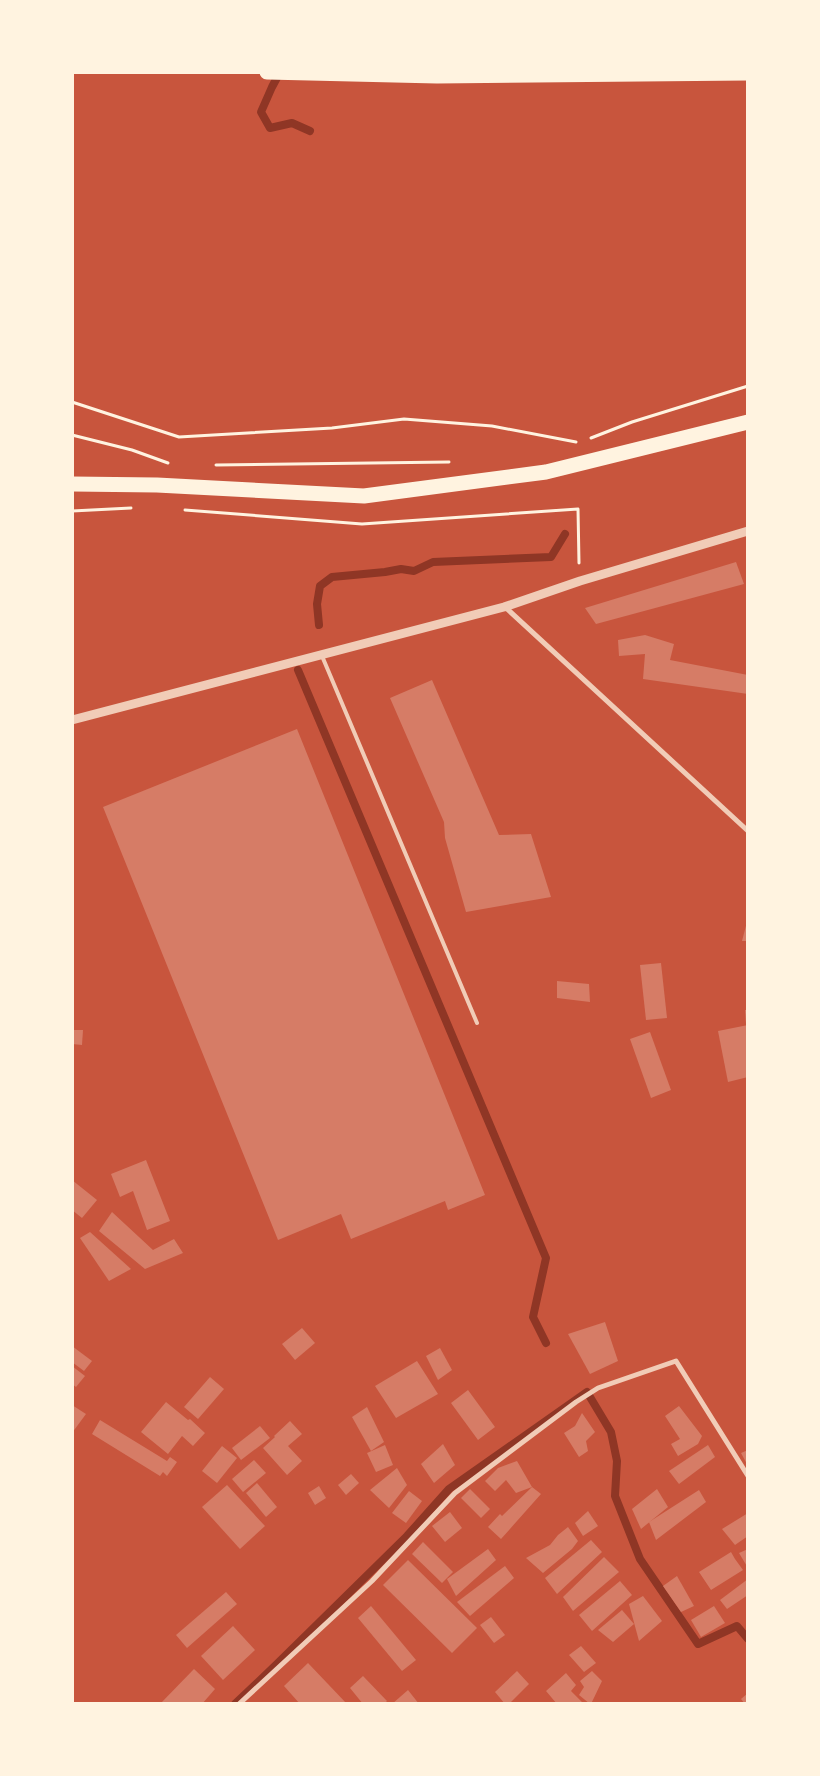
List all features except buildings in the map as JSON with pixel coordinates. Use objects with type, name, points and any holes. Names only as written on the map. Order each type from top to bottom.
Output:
[{"type":"highway","points":[[267,72],[437,76],[748,73]]},
{"type":"highway","points":[[72,484],[157,485],[364,496],[546,472],[748,422]]},
{"type":"street","points":[[72,720],[504,607],[580,581],[748,531]]},
{"type":"street","points":[[504,607],[748,831]]},
{"type":"street","points":[[239,1704],[372,1581],[455,1492],[576,1402],[598,1388],[676,1362],[748,1476]]},
{"type":"lane","points":[[322,656],[477,1023]]},
{"type":"path","points":[[587,439],[632,422],[748,386]]},
{"type":"path","points":[[72,402],[179,437],[332,428],[404,420],[492,426],[578,443]]},
{"type":"path","points":[[72,435],[132,450],[176,466]]},
{"type":"path","points":[[214,465],[456,462]]},
{"type":"waterway","points":[[280,72],[261,112],[270,128],[292,123],[310,131]]},
{"type":"waterway","points":[[319,625],[317,604],[320,586],[332,577],[401,569],[414,571],[433,562],[551,557],[565,534]]},
{"type":"waterway","points":[[298,670],[546,1258],[533,1317],[546,1343]]},
{"type":"waterway","points":[[235,1704],[407,1536],[449,1489],[587,1392],[611,1432],[617,1461],[615,1496],[640,1559],[698,1644],[737,1626],[748,1639]]}]
